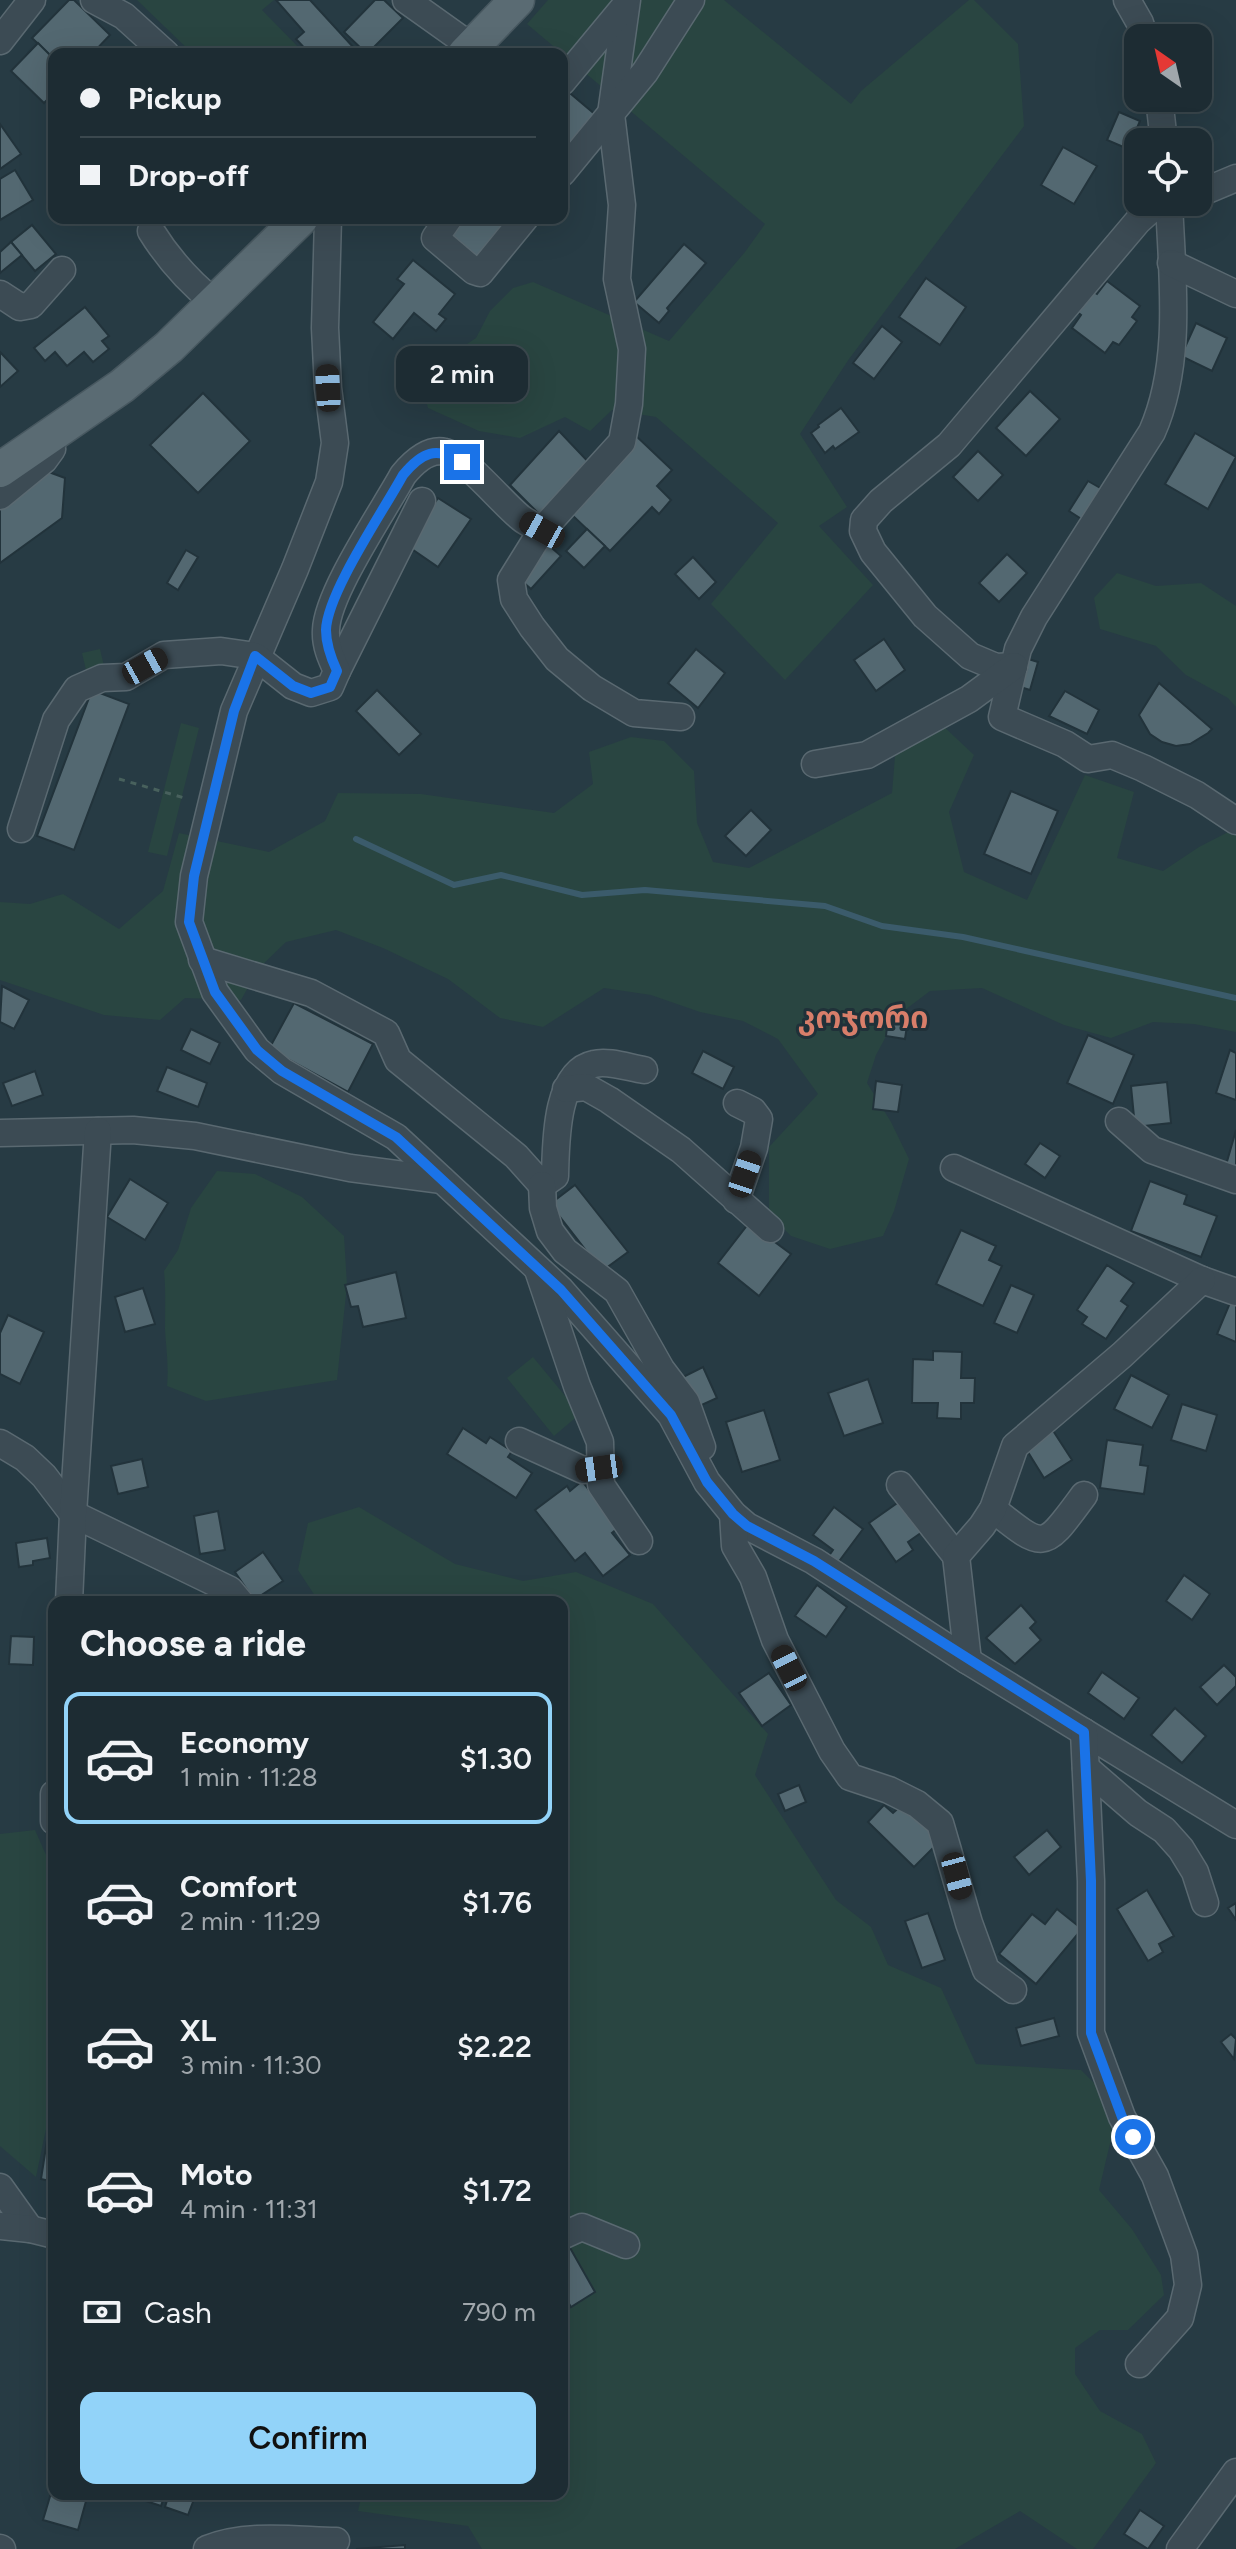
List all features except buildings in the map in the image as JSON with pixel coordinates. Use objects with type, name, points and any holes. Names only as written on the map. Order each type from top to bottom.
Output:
[{"type":"main road","points":[[471,48],[517,0]]},
{"type":"main road","points":[[0,470],[122,386],[169,347],[295,224]]},
{"type":"street","points":[[0,41],[32,0]]},
{"type":"street","points":[[94,0],[124,16],[159,48]]},
{"type":"street","points":[[406,0],[464,48]]},
{"type":"street","points":[[568,166],[645,72],[691,0]]},
{"type":"street","points":[[1127,0],[1138,24]]},
{"type":"street","points":[[626,3],[611,114],[622,205],[617,279],[632,349],[629,404],[622,442],[542,530],[511,580],[514,599],[532,627],[557,659],[592,688],[634,713],[681,717]]},
{"type":"street","points":[[568,75],[626,3]]},
{"type":"street","points":[[1212,188],[1236,178]]},
{"type":"street","points":[[1014,666],[996,667],[970,656],[925,616],[873,552],[863,531],[864,520],[881,501],[949,445],[1144,216]]},
{"type":"street","points":[[1170,216],[1173,318],[1163,407],[1152,432],[1034,617],[1018,649],[1002,717],[1065,744],[1088,759],[1112,755],[1143,768],[1197,795],[1236,821]]},
{"type":"street","points":[[328,224],[325,328],[335,443],[329,482],[234,711],[194,876],[189,922],[215,992],[257,1050],[282,1071],[396,1137],[561,1290],[671,1415],[707,1482],[747,1526],[814,1561],[968,1661],[1236,1825]]},
{"type":"street","points":[[445,224],[435,238],[480,273],[520,224]]},
{"type":"street","points":[[151,231],[163,251],[190,283],[215,303]]},
{"type":"street","points":[[1171,263],[1236,294]]},
{"type":"street","points":[[0,294],[20,307],[31,305],[62,270]]},
{"type":"street","points":[[0,496],[44,460],[52,449],[46,437]]},
{"type":"street","points":[[337,671],[329,654],[326,628],[334,599],[403,475],[415,461],[430,453],[446,452],[462,462],[521,519],[542,530]]},
{"type":"street","points":[[21,829],[56,720],[77,689],[102,678],[126,677],[164,655],[221,651],[255,656],[293,686],[311,693],[330,687],[422,501]]},
{"type":"street","points":[[815,764],[867,755],[969,699],[1014,666]]},
{"type":"street","points":[[202,960],[311,993],[386,1033],[398,1060],[516,1156],[542,1185],[543,1208],[550,1231],[565,1251],[617,1291],[661,1369],[686,1402],[704,1453],[707,1482]]},
{"type":"street","points":[[542,1185],[555,1176],[557,1136],[566,1089],[574,1073],[595,1063],[644,1070]]},
{"type":"street","points":[[566,1089],[586,1087],[609,1100],[681,1150],[770,1229]]},
{"type":"street","points":[[736,1200],[754,1148],[759,1119],[753,1111],[737,1103]]},
{"type":"street","points":[[1119,1121],[1152,1150],[1236,1180]]},
{"type":"street","points":[[0,1133],[133,1130],[195,1136],[350,1168],[442,1180]]},
{"type":"street","points":[[69,1596],[98,1131]]},
{"type":"street","points":[[954,1168],[1202,1280],[1236,1292]]},
{"type":"street","points":[[538,1270],[577,1386],[600,1442],[601,1485],[639,1541]]},
{"type":"street","points":[[956,1556],[993,1509],[1015,1446],[1122,1355],[1202,1280]]},
{"type":"street","points":[[519,1441],[583,1470],[599,1468]]},
{"type":"street","points":[[0,1443],[25,1458],[44,1476],[73,1514],[230,1590],[235,1596]]},
{"type":"street","points":[[900,1485],[956,1556],[968,1661]]},
{"type":"street","points":[[993,1509],[1027,1536],[1040,1540],[1051,1537],[1084,1495]]},
{"type":"street","points":[[733,1514],[735,1546],[753,1577],[775,1640],[832,1751],[850,1777],[889,1790],[917,1804],[940,1823],[986,1970],[1013,1990]]},
{"type":"street","points":[[1084,1732],[1091,1881],[1091,2033],[1122,2117],[1155,2176],[1184,2255],[1188,2285],[1180,2318],[1139,2364]]},
{"type":"street","points":[[1086,1768],[1138,1813],[1164,1830],[1181,1849],[1195,1872],[1205,1903]]},
{"type":"street","points":[[0,2187],[42,2232]]},
{"type":"street","points":[[0,2226],[42,2232]]},
{"type":"street","points":[[568,2233],[582,2227],[626,2245]]},
{"type":"street","points":[[1180,2549],[1236,2472]]},
{"type":"street","points":[[207,2549],[245,2540],[336,2541]]},
{"type":"path","points":[[119,779],[211,806]]},
{"type":"green space","points":[[137,0],[274,0],[262,10],[299,48],[187,48]]},
{"type":"green space","points":[[548,0],[724,0],[851,104],[861,91],[969,0],[974,0],[1018,44],[1024,126],[849,359],[800,434],[847,507],[819,526],[873,585],[785,680],[711,604],[778,523],[656,417],[612,410],[590,431],[565,417],[520,438],[479,431],[428,408],[419,376],[476,338],[490,311],[513,288],[533,282],[669,341],[765,224],[568,58],[568,48],[556,48],[527,24]]},
{"type":"green space","points":[[1117,573],[1156,586],[1201,583],[1236,606],[1236,707],[1228,698],[1186,675],[1156,646],[1100,629],[1094,598]]},
{"type":"green space","points":[[100,649],[104,666],[86,670],[82,653]]},
{"type":"green space","points":[[181,723],[199,728],[167,856],[148,852]]},
{"type":"green space","points":[[940,723],[974,755],[949,812],[964,872],[1027,900],[1085,775],[1134,792],[1117,858],[1163,871],[1199,847],[1236,828],[1236,1032],[1194,1024],[1153,1022],[1111,1038],[1064,1025],[982,988],[930,991],[897,1016],[876,1055],[867,1083],[909,1159],[894,1211],[883,1236],[830,1249],[791,1236],[769,1214],[769,1147],[818,1094],[778,1039],[743,1021],[700,1012],[651,995],[604,988],[543,1027],[500,1018],[448,979],[336,930],[286,942],[259,968],[241,1000],[185,998],[160,1020],[104,1015],[0,980],[0,902],[30,904],[63,894],[119,929],[163,891],[179,833],[269,852],[325,821],[338,793],[421,794],[554,813],[593,784],[589,752],[631,737],[664,741],[694,771],[697,823],[713,862],[749,868],[892,793],[896,744]]},
{"type":"green space","points":[[217,1171],[255,1174],[302,1197],[344,1236],[347,1285],[337,1380],[206,1401],[167,1386],[164,1271],[178,1250],[191,1208]]},
{"type":"green space","points":[[533,1357],[580,1414],[554,1436],[507,1378]]},
{"type":"green space","points":[[359,1507],[455,1564],[523,1581],[576,1572],[653,1604],[768,1734],[755,1775],[836,1900],[871,1927],[888,1965],[941,1988],[976,2064],[1081,2070],[1108,2097],[1112,2135],[1099,2190],[1132,2229],[1161,2275],[1164,2295],[1128,2330],[1100,2330],[1075,2348],[1075,2374],[1100,2411],[1142,2434],[1156,2463],[1093,2549],[1077,2549],[1020,2511],[955,2549],[482,2549],[468,2526],[358,2511],[361,2500],[568,2500],[568,1596],[315,1596],[298,1570],[308,1523]]},
{"type":"green space","points":[[35,1830],[48,1859],[48,2119],[36,2177],[0,2146],[0,1834]]},
{"type":"waterway","points":[[356,839],[454,885],[501,875],[582,895],[645,890],[825,906],[882,926],[963,937],[1236,998]]},
{"type":"district","name":"კოჯორი","points":[[863,1017]]},
{"type":"route","points":[[462,462],[446,452],[430,453],[415,461],[403,475],[367,536],[334,599],[326,628],[329,654],[337,671],[330,687],[311,693],[293,686],[255,656],[234,711],[194,876],[189,922],[202,960],[215,992],[257,1050],[282,1071],[396,1137],[561,1290],[671,1415],[707,1482],[733,1514],[747,1526],[814,1561],[1084,1732],[1091,1881],[1091,2033],[1122,2117],[1133,2137]]}]
